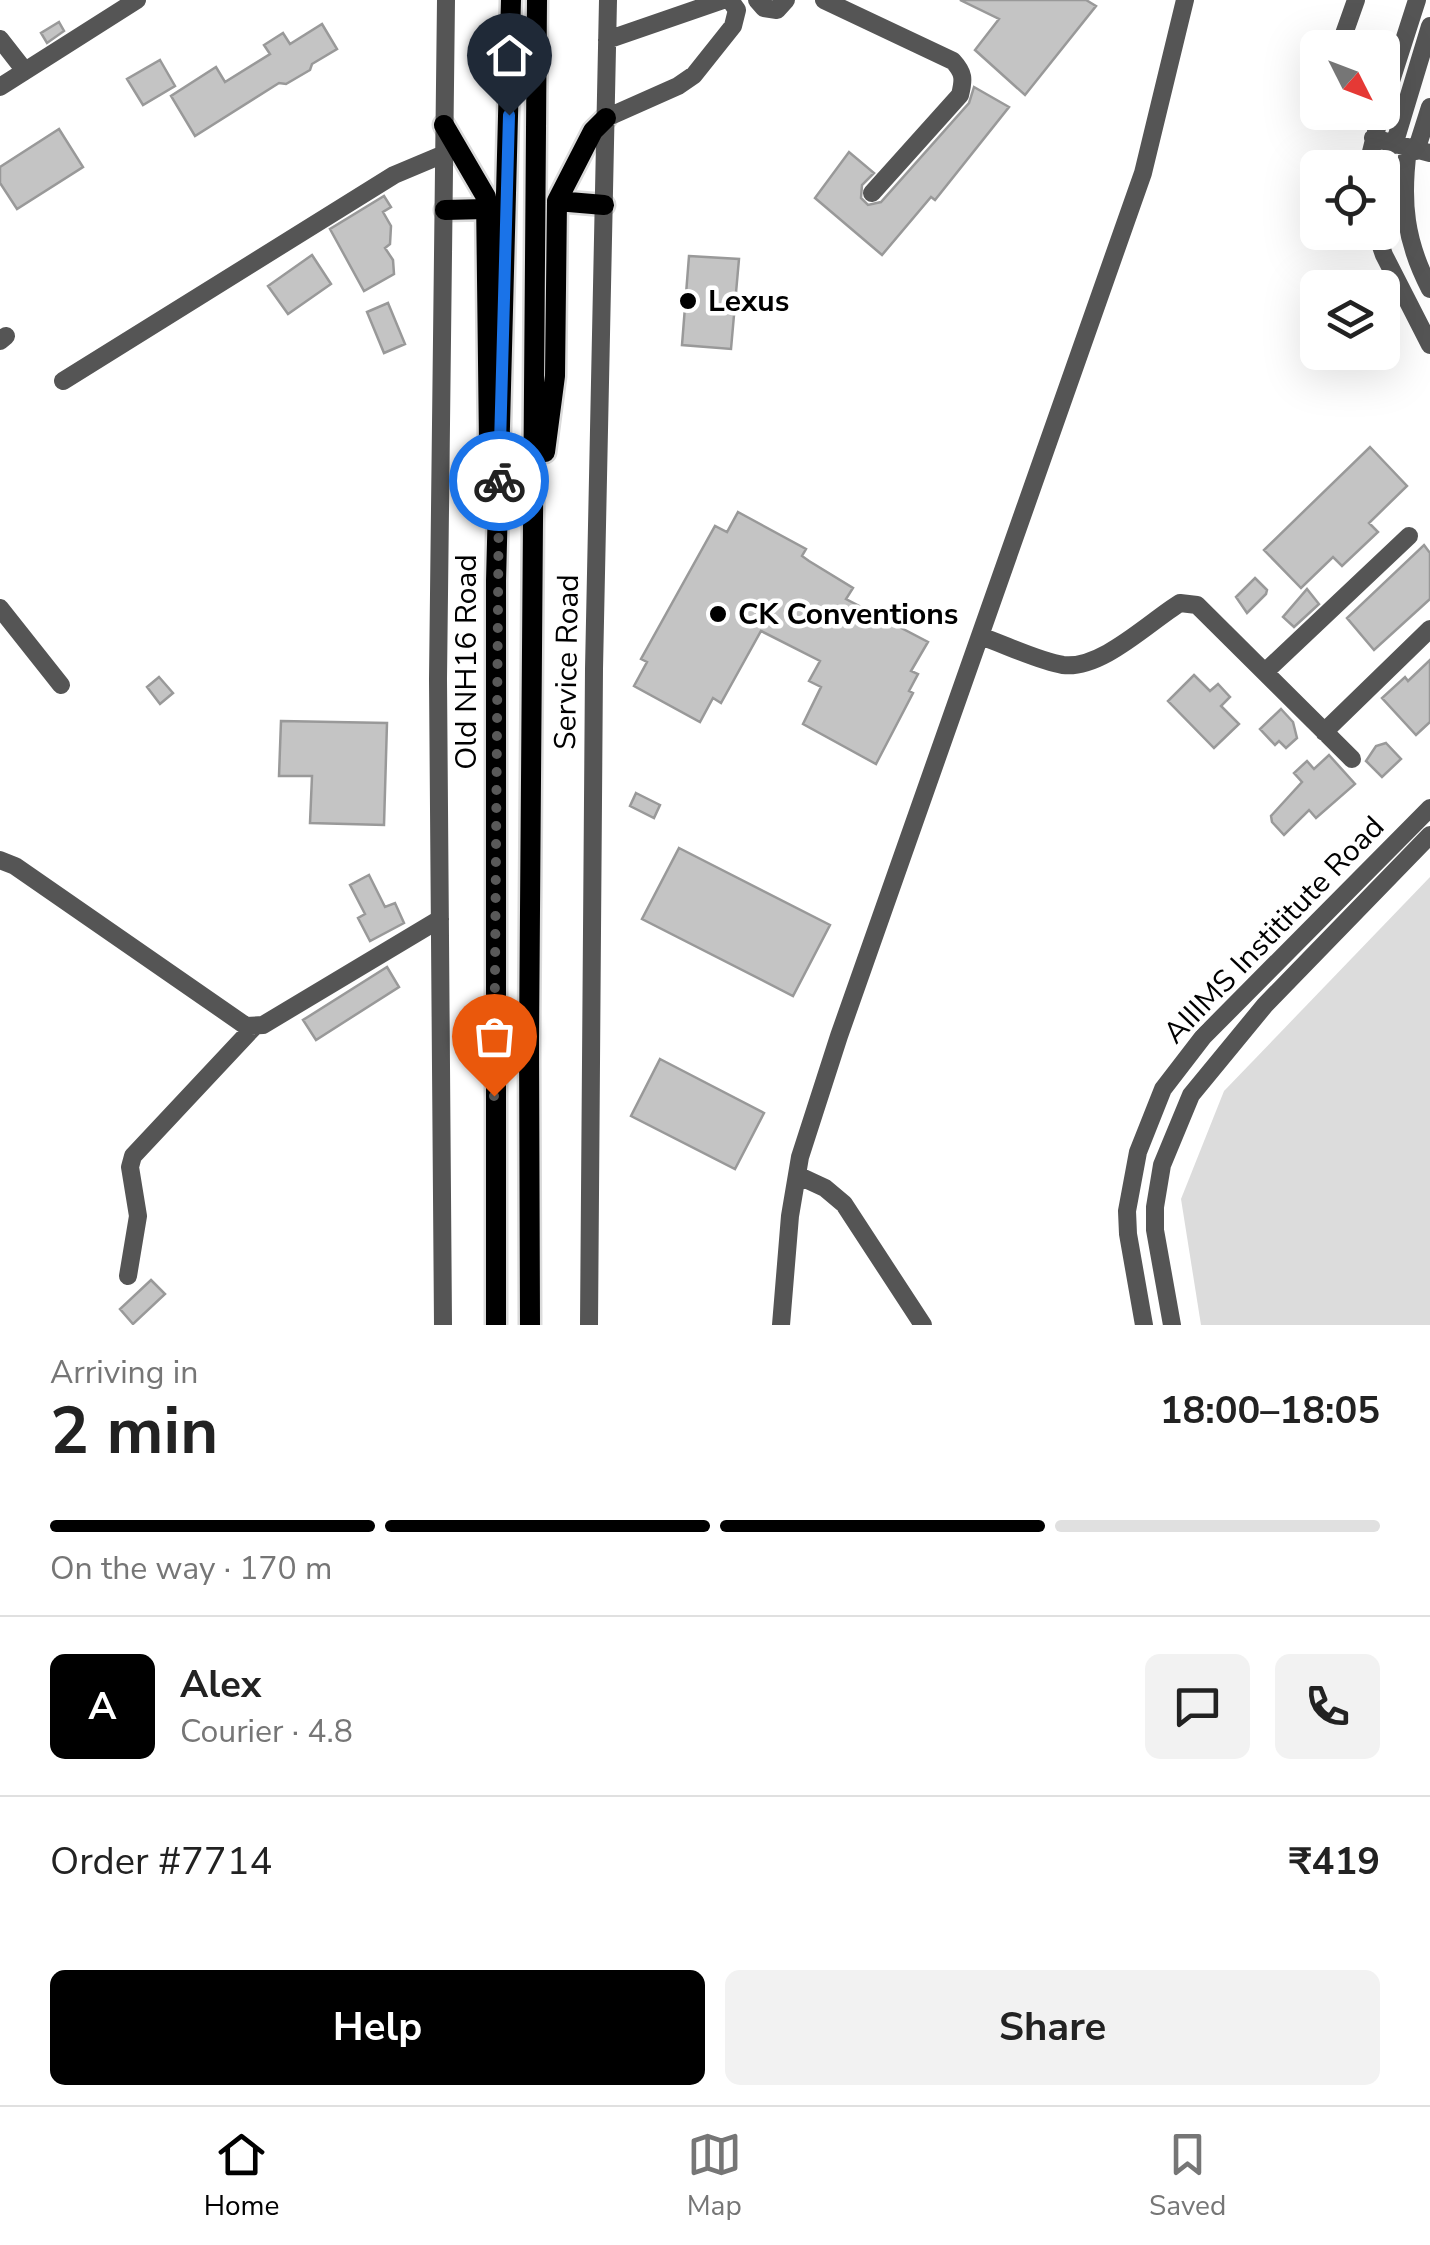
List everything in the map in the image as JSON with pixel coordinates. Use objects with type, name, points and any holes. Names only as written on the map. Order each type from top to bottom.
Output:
[{"type":"main road","name":"Old NH16 Road","points":[[496,1325],[496,581],[511,0]]},
{"type":"main road","points":[[530,1325],[537,0]]},
{"type":"main road","points":[[532,540],[556,376],[558,202],[593,131],[606,118]]},
{"type":"main road","points":[[444,125],[486,196],[485,383],[496,581]]},
{"type":"main road","points":[[558,202],[604,205]]},
{"type":"main road","points":[[444,210],[486,209]]},
{"type":"street","points":[[0,87],[137,0]]},
{"type":"street","points":[[443,1325],[438,679],[446,0]]},
{"type":"street","name":"Service Road","points":[[590,1325],[594,668],[608,0]]},
{"type":"street","points":[[757,0],[764,8],[777,10],[786,0]]},
{"type":"street","points":[[824,0],[953,62],[962,71],[960,94],[872,193]]},
{"type":"street","points":[[781,1325],[797,1174],[839,1036],[1143,173],[1185,0]]},
{"type":"street","points":[[1345,30],[1356,0]]},
{"type":"street","points":[[1400,54],[1417,0]]},
{"type":"street","points":[[606,118],[694,75],[737,17],[733,1],[608,40]]},
{"type":"street","points":[[1430,26],[1402,193],[1410,245],[1430,289]]},
{"type":"street","points":[[0,40],[25,71]]},
{"type":"street","points":[[1412,150],[1430,107]]},
{"type":"street","points":[[63,381],[394,175],[444,154]]},
{"type":"street","points":[[1384,255],[1410,245]]},
{"type":"street","points":[[1382,250],[1430,345]]},
{"type":"street","points":[[1265,672],[1409,536]]},
{"type":"street","points":[[980,636],[1063,665],[1085,662],[1110,652],[1180,603],[1197,605],[1352,759]]},
{"type":"street","points":[[0,608],[61,685]]},
{"type":"street","points":[[1324,732],[1430,629]]},
{"type":"street","name":"AIIIMS Instititute Road","points":[[1144,1325],[1127,1211],[1138,1152],[1163,1089],[1203,1037],[1430,808]]},
{"type":"street","name":"AIIIMS Instititute Road","points":[[1172,1325],[1155,1230],[1155,1207],[1162,1165],[1190,1095],[1264,1005],[1430,835]]},
{"type":"street","points":[[0,860],[15,866],[253,1028],[440,920]]},
{"type":"street","points":[[128,1276],[138,1216],[130,1167],[133,1156],[253,1028]]},
{"type":"street","points":[[797,1174],[826,1188],[844,1204],[923,1325]]},
{"type":"shaded area","points":[[1430,877],[1430,1325],[1201,1325],[1181,1199],[1224,1091]]},
{"type":"building","points":[[960,0],[1086,0],[1096,6],[1025,95],[975,50],[999,19]]},
{"type":"building","points":[[59,22],[64,31],[47,43],[41,33]]},
{"type":"building","points":[[322,24],[337,49],[312,64],[310,70],[286,84],[279,83],[195,136],[171,96],[216,67],[225,82],[270,54],[264,45],[283,33],[290,44]]},
{"type":"building","points":[[160,60],[175,86],[143,105],[127,79]]},
{"type":"building","points":[[974,87],[1009,107],[935,200],[931,197],[882,255],[815,198],[849,152],[874,173],[862,185],[861,198],[868,205],[881,202],[969,103]]},
{"type":"building","points":[[59,129],[83,167],[17,209],[0,183],[0,167]]},
{"type":"building","points":[[384,196],[391,207],[383,212],[391,226],[390,244],[385,248],[393,260],[394,274],[364,291],[330,229]]},
{"type":"building","points":[[312,255],[331,284],[288,314],[268,286]]},
{"type":"building","points":[[689,256],[739,259],[731,349],[682,345]]},
{"type":"building","points":[[388,303],[405,344],[384,353],[367,312]]},
{"type":"building","points":[[1370,447],[1407,486],[1369,523],[1378,532],[1342,566],[1333,557],[1301,588],[1264,550]]},
{"type":"building","points":[[738,512],[806,549],[802,556],[853,588],[846,599],[928,642],[911,671],[918,674],[909,691],[913,693],[876,764],[803,724],[821,687],[809,681],[820,661],[761,631],[721,703],[713,698],[700,722],[634,686],[647,662],[641,659],[715,526],[727,532]]},
{"type":"building","points":[[1424,545],[1430,553],[1430,599],[1374,650],[1347,618]]},
{"type":"building","points":[[1255,578],[1267,590],[1247,613],[1236,597]]},
{"type":"building","points":[[1307,589],[1319,604],[1294,627],[1283,617]]},
{"type":"building","points":[[1430,660],[1430,722],[1416,735],[1382,698]]},
{"type":"building","points":[[1194,675],[1210,691],[1218,684],[1230,697],[1221,706],[1239,724],[1214,748],[1168,701]]},
{"type":"building","points":[[159,677],[173,693],[160,704],[147,687]]},
{"type":"building","points":[[1281,709],[1293,722],[1297,738],[1286,748],[1279,741],[1275,745],[1260,729]]},
{"type":"building","points":[[281,721],[387,723],[384,825],[310,823],[312,776],[279,776]]},
{"type":"building","points":[[1386,743],[1401,759],[1382,777],[1366,761],[1376,746]]},
{"type":"building","points":[[1329,755],[1355,784],[1316,818],[1309,810],[1284,835],[1271,816],[1302,782],[1294,773],[1307,761],[1314,769]]},
{"type":"building","points":[[636,793],[660,805],[654,818],[630,806]]},
{"type":"building","points":[[679,848],[830,925],[793,996],[642,919]]},
{"type":"building","points":[[369,875],[385,907],[395,903],[404,923],[370,941],[358,918],[365,914],[350,885]]},
{"type":"building","points":[[387,967],[399,987],[316,1040],[303,1020]]},
{"type":"building","points":[[660,1059],[764,1113],[735,1169],[631,1116]]},
{"type":"building","points":[[151,1280],[165,1294],[133,1324],[120,1309]]},
{"type":"way so far","points":[[494,1096],[499,481]]},
{"type":"place","name":"Lexus","points":[[688,301]]},
{"type":"place","name":"CK Conventions","points":[[718,614]]},
{"type":"route","points":[[499,481],[509,115]]}]
